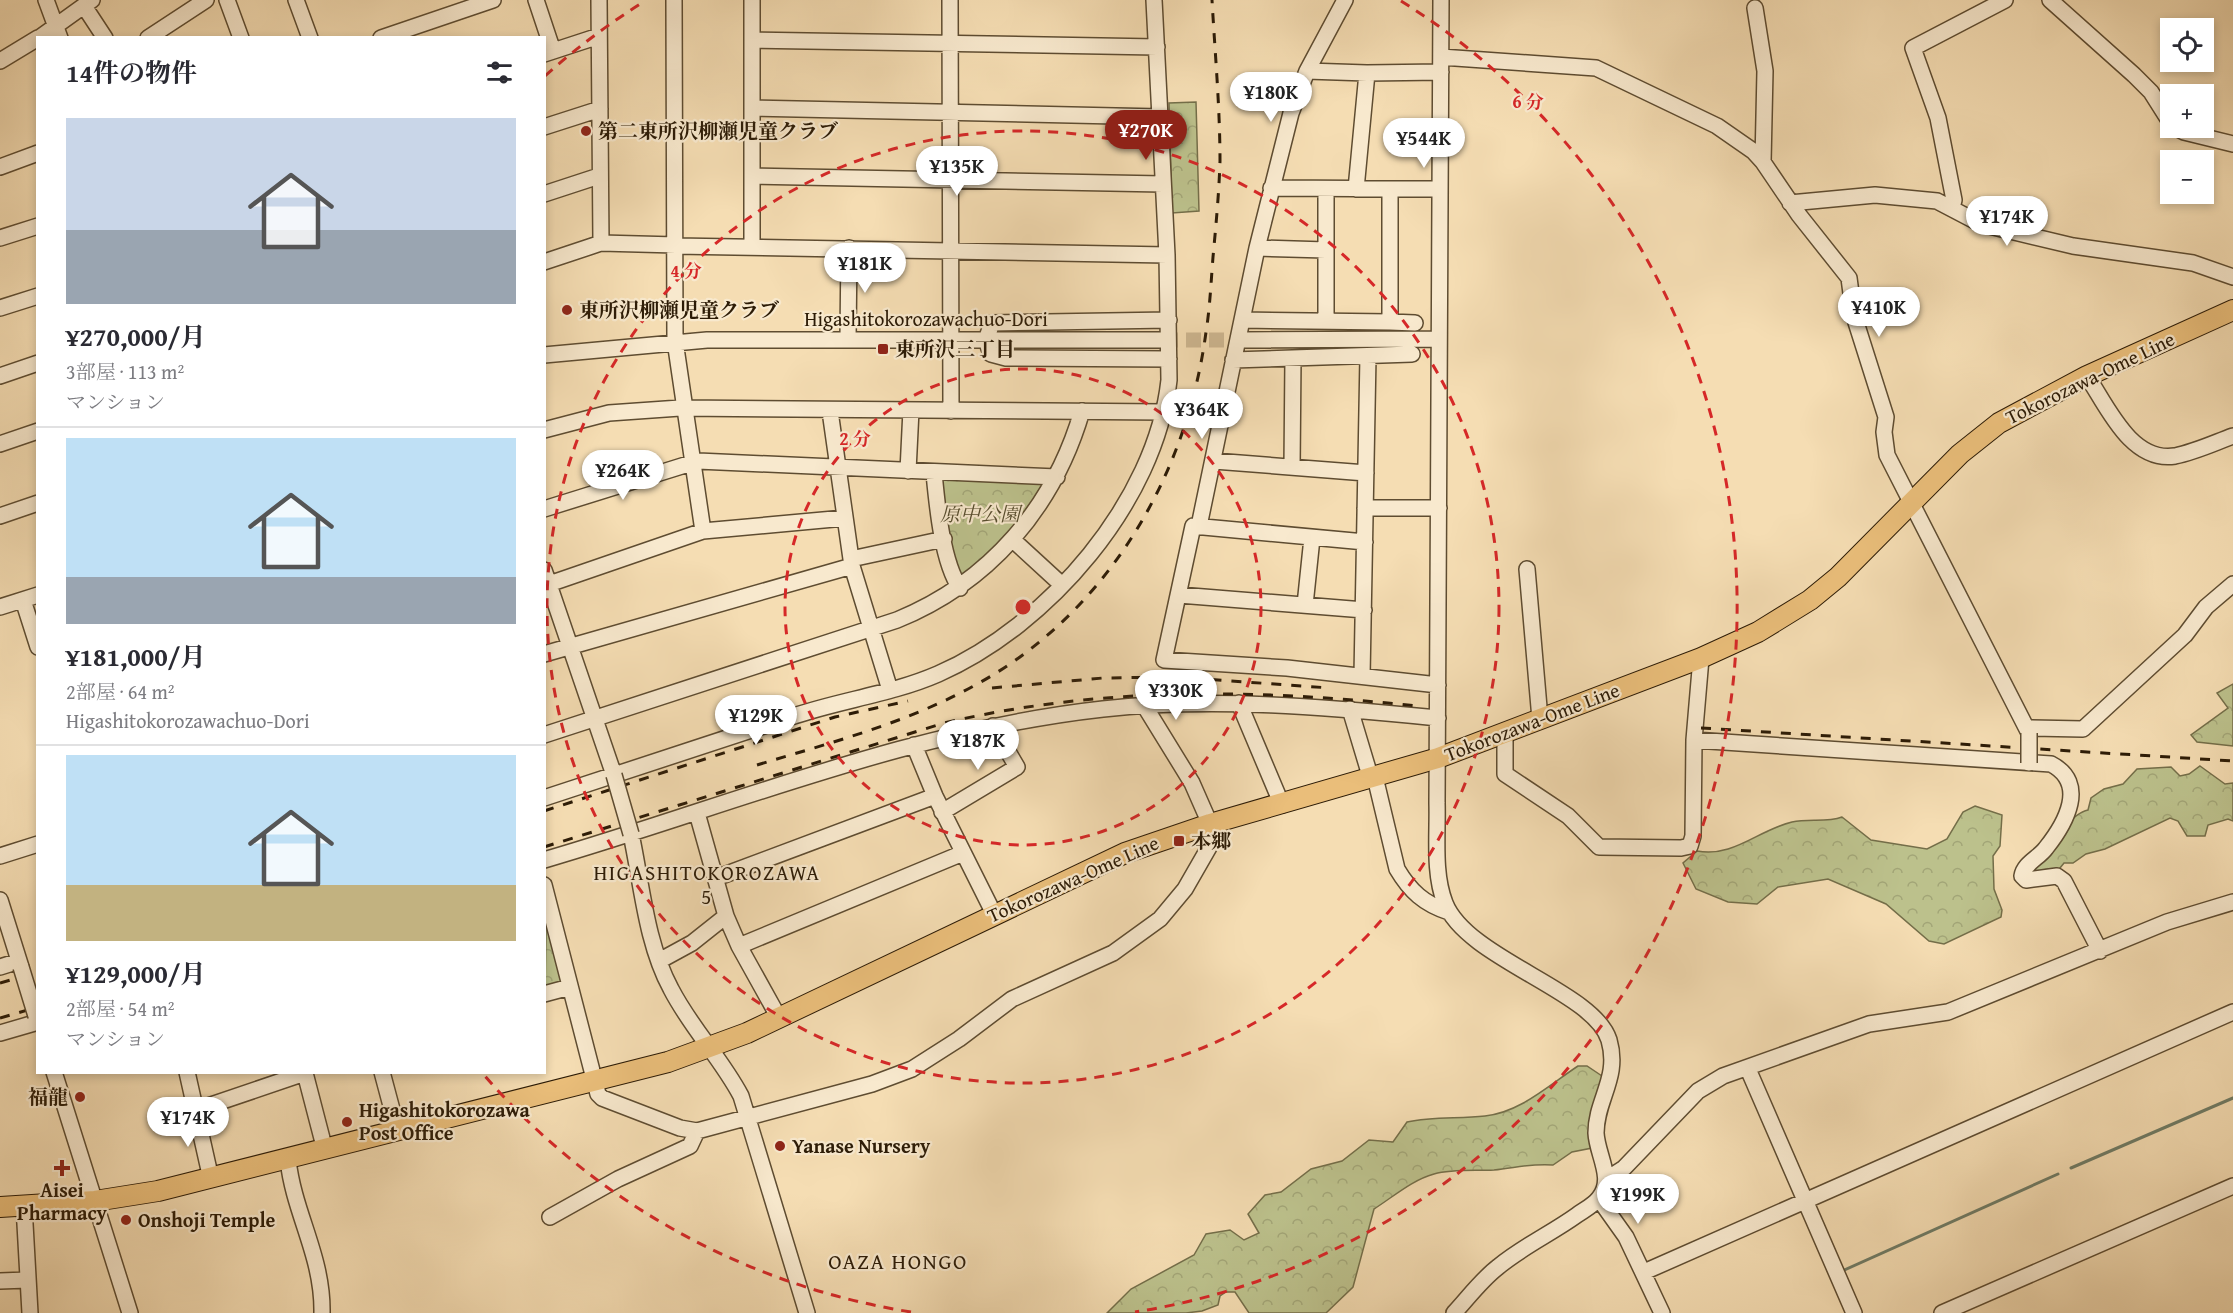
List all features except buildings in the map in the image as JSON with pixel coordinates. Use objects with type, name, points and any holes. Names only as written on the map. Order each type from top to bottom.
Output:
[{"type":"main road","name":"Tokorozawa-Ome Line","points":[[0,1207],[94,1202],[211,1179],[595,1083],[710,1048],[779,1018],[1125,853],[1215,823],[1438,758],[1701,658],[1758,632],[1810,600],[1857,559],[1960,454],[1999,423],[2087,376],[2233,310]]},
{"type":"street","points":[[46,0],[58,32],[88,3],[104,36]]},
{"type":"street","points":[[151,36],[206,0]]},
{"type":"street","points":[[227,0],[240,36]]},
{"type":"street","points":[[296,0],[309,36]]},
{"type":"street","points":[[387,36],[493,0]]},
{"type":"street","points":[[536,0],[545,36]]},
{"type":"street","points":[[599,0],[601,243]]},
{"type":"street","points":[[674,0],[675,341],[703,531]]},
{"type":"street","points":[[752,0],[752,247]]},
{"type":"street","points":[[950,0],[951,411]]},
{"type":"street","points":[[546,797],[806,712],[890,690],[936,675],[990,647],[1062,585],[1128,498],[1154,444],[1163,412],[1169,359],[1169,320],[1154,0]]},
{"type":"street","points":[[1199,526],[1257,248],[1291,113],[1307,71],[1345,0]]},
{"type":"street","points":[[1441,0],[1438,869],[1444,902],[1461,926],[1496,953],[1579,1006],[1604,1029],[1612,1053],[1612,1075],[1596,1132],[1606,1179],[1599,1199],[1498,1266],[1454,1313]]},
{"type":"street","points":[[1952,208],[1954,200],[1938,118],[1913,48],[2006,0]]},
{"type":"street","points":[[2050,0],[2139,80],[2160,108]]},
{"type":"street","points":[[1755,8],[1765,72],[1763,162]]},
{"type":"street","points":[[549,52],[599,36]]},
{"type":"street","points":[[0,61],[36,39]]},
{"type":"street","points":[[752,40],[1156,47]]},
{"type":"street","points":[[1307,71],[1366,73],[1441,64],[1596,68],[1731,134],[1763,162],[1791,204],[1849,278],[1854,316],[1886,417],[1884,432],[1887,455],[2029,731],[2029,763]]},
{"type":"street","points":[[1356,189],[1366,73]]},
{"type":"street","points":[[546,126],[600,108]]},
{"type":"street","points":[[752,108],[1160,117]]},
{"type":"street","points":[[2208,138],[2233,144]]},
{"type":"street","points":[[0,166],[36,154]]},
{"type":"street","points":[[546,193],[599,176]]},
{"type":"street","points":[[753,176],[1163,184]]},
{"type":"street","points":[[1271,188],[1440,189]]},
{"type":"street","points":[[1326,189],[1326,320]]},
{"type":"street","points":[[1390,190],[1390,322]]},
{"type":"street","points":[[1791,204],[1875,195],[1937,201],[1981,224],[2004,230],[2073,246],[2193,263],[2233,277]]},
{"type":"street","points":[[0,238],[36,227]]},
{"type":"street","points":[[546,261],[601,243],[1167,255]]},
{"type":"street","points":[[848,339],[849,248]]},
{"type":"street","points":[[1257,248],[1326,250]]},
{"type":"street","points":[[0,308],[36,297]]},
{"type":"street","points":[[1169,320],[992,323],[987,340],[991,354],[998,357],[1169,359]]},
{"type":"street","points":[[1242,320],[1414,323]]},
{"type":"street","points":[[1242,340],[1440,339]]},
{"type":"street","name":"Higashitokorozawachuo-Dori","points":[[546,355],[675,341],[1163,340]]},
{"type":"street","points":[[1233,360],[1412,354]]},
{"type":"street","points":[[1362,676],[1368,356]]},
{"type":"street","points":[[1292,467],[1293,358]]},
{"type":"street","points":[[0,376],[36,364]]},
{"type":"street","points":[[2087,376],[2130,438],[2145,452],[2154,456],[2176,456],[2233,436]]},
{"type":"street","points":[[546,429],[609,413],[685,408],[1163,412]]},
{"type":"street","points":[[908,471],[911,410]]},
{"type":"street","points":[[830,411],[851,562],[890,690]]},
{"type":"street","points":[[546,734],[871,628],[929,606],[960,588],[992,562],[1033,515],[1067,457],[1082,411]]},
{"type":"street","points":[[0,444],[36,436]]},
{"type":"street","points":[[546,508],[693,461],[1057,477]]},
{"type":"street","points":[[1214,461],[1366,473]]},
{"type":"street","points":[[934,473],[944,539],[951,569],[960,588]]},
{"type":"street","points":[[0,516],[36,504]]},
{"type":"street","points":[[1365,508],[1439,508]]},
{"type":"street","points":[[807,1313],[735,1085],[688,1020],[669,987],[659,961],[631,834],[614,775],[547,577],[703,531],[845,518]]},
{"type":"street","points":[[1365,542],[1194,526],[1164,660],[1362,676],[1438,685]]},
{"type":"street","points":[[1305,604],[1312,538]]},
{"type":"street","points":[[546,653],[851,562],[944,539]]},
{"type":"street","points":[[1013,540],[1062,585]]},
{"type":"street","points":[[1527,569],[1540,719]]},
{"type":"street","points":[[2029,731],[2083,729],[2185,635],[2206,607],[2233,584]]},
{"type":"street","points":[[1179,595],[1364,610]]},
{"type":"street","points":[[0,607],[30,597],[36,634]]},
{"type":"street","points":[[1505,732],[1506,774],[1568,816],[1599,847],[1690,846],[1693,836],[1694,740],[1701,658]]},
{"type":"street","points":[[546,859],[914,745],[993,726],[1144,705],[1239,703],[1350,709],[1438,718]]},
{"type":"street","points":[[1239,703],[1282,805]]},
{"type":"street","points":[[546,900],[549,923],[570,987],[595,1083],[602,1098],[680,1128],[697,1131],[872,1084],[912,1069],[959,1039],[1012,999],[1113,953],[1160,919],[1185,889],[1216,835],[1215,823],[1144,705]]},
{"type":"street","points":[[1350,709],[1373,778],[1397,869],[1416,896],[1449,912]]},
{"type":"street","points":[[942,812],[1017,767],[993,726]]},
{"type":"street","points":[[1694,740],[2050,764],[2060,769],[2067,778],[2072,800],[2071,808],[2046,849],[2025,868],[2022,876],[2026,880],[2056,876],[2064,881],[2100,951]]},
{"type":"street","points":[[914,745],[942,812],[994,914]]},
{"type":"street","points":[[716,878],[935,796]]},
{"type":"street","points":[[697,813],[726,916],[739,946],[779,1018]]},
{"type":"street","points":[[0,856],[36,845]]},
{"type":"street","points":[[22,849],[29,850],[36,856]]},
{"type":"street","points":[[739,946],[963,853]]},
{"type":"street","points":[[0,900],[36,1016]]},
{"type":"street","points":[[1606,1179],[1624,1168],[1698,1091],[1723,1076],[1748,1069],[1869,1023],[1948,1012],[2167,922],[2233,902]]},
{"type":"street","points":[[659,961],[692,943],[726,916]]},
{"type":"street","points":[[0,967],[20,964]]},
{"type":"street","points":[[546,993],[570,987]]},
{"type":"street","points":[[1644,1272],[2233,1012]]},
{"type":"street","points":[[0,1033],[36,1019]]},
{"type":"street","points":[[1748,1069],[1854,1313]]},
{"type":"street","points":[[55,1074],[130,1313]]},
{"type":"street","points":[[187,1074],[211,1179]]},
{"type":"street","points":[[196,1110],[299,1074]]},
{"type":"street","points":[[306,1074],[325,1150]]},
{"type":"street","points":[[383,1074],[398,1132]]},
{"type":"street","points":[[550,1217],[618,1179],[690,1146],[697,1131]]},
{"type":"street","points":[[288,1160],[290,1176],[319,1269],[322,1313]]},
{"type":"street","points":[[1942,1313],[2233,1186]]},
{"type":"street","points":[[1599,1199],[1626,1237],[1662,1313]]},
{"type":"street","points":[[24,1206],[30,1313]]},
{"type":"street","points":[[0,1281],[27,1281]]},
{"type":"green space","points":[[1196,102],[1199,211],[1172,213],[1169,103]]},
{"type":"green space","name":"原中公園","points":[[942,476],[1043,481],[1047,485],[1004,544],[963,577],[958,576],[947,538],[939,480]]},
{"type":"green space","points":[[2233,684],[2233,746],[2197,742],[2191,735],[2228,708],[2217,693]]},
{"type":"green space","points":[[2200,766],[2225,784],[2233,783],[2233,821],[2228,819],[2208,825],[2205,836],[2187,836],[2178,821],[2170,818],[2105,849],[2086,854],[2073,863],[2064,863],[2056,873],[2028,872],[2064,827],[2080,813],[2088,810],[2091,798],[2104,789],[2123,784],[2137,769],[2171,767],[2180,776],[2189,774]]},
{"type":"green space","points":[[1975,806],[2002,815],[2000,846],[1993,856],[1994,889],[2002,910],[2001,917],[1944,944],[1929,941],[1886,904],[1828,879],[1778,887],[1757,904],[1728,902],[1696,889],[1683,863],[1697,851],[1722,851],[1792,822],[1842,817],[1871,840],[1927,849],[1947,839],[1963,812]]},
{"type":"green space","points":[[546,928],[551,929],[565,982],[546,991]]},
{"type":"green space","points":[[1578,1066],[1587,1066],[1605,1078],[1592,1148],[1572,1152],[1553,1165],[1449,1171],[1434,1174],[1410,1185],[1374,1209],[1353,1287],[1326,1313],[1249,1313],[1235,1292],[1226,1292],[1220,1296],[1218,1305],[1202,1311],[1107,1313],[1131,1289],[1194,1255],[1206,1234],[1230,1230],[1244,1240],[1259,1233],[1248,1214],[1265,1195],[1281,1192],[1311,1169],[1342,1161],[1369,1140],[1393,1142],[1407,1122],[1485,1116],[1511,1109],[1534,1097]]},
{"type":"waterway","points":[[2071,1168],[2233,1098]]},
{"type":"waterway","points":[[1842,1271],[2058,1174]]},
{"type":"tunnel","points":[[1163,340],[1242,340]]},
{"type":"railway","points":[[757,765],[898,720],[953,697],[979,683],[1025,653],[1066,618],[1102,579],[1133,535],[1160,488],[1181,438],[1196,386],[1206,332],[1220,161],[1212,0]]},
{"type":"railway","points":[[992,688],[1103,678],[1175,677],[1330,688]]},
{"type":"railway","points":[[546,846],[944,723],[1003,711],[1062,702],[1180,694],[1298,696],[1417,706]]},
{"type":"railway","points":[[546,810],[835,717],[908,701]]},
{"type":"railway","points":[[1701,728],[2233,761]]},
{"type":"railway","points":[[0,983],[36,973]]},
{"type":"railway","points":[[0,1018],[36,1008]]},
{"type":"place","name":"第二東所沢柳瀬児童クラブ","points":[[586,131]]},
{"type":"place","name":"東所沢柳瀬児童クラブ","points":[[567,310]]},
{"type":"place","name":"東所沢三丁目","points":[[883,349]]},
{"type":"place","name":"本郷","points":[[1179,841]]},
{"type":"place","name":"福龍","points":[[80,1097]]},
{"type":"place","name":"Higashitokorozawa Post Office","points":[[347,1122]]},
{"type":"place","name":"Yanase Nursery","points":[[780,1146]]},
{"type":"place","name":"Aisei Pharmacy","points":[[62,1168]]},
{"type":"place","name":"Onshoji Temple","points":[[126,1220]]},
{"type":"district","name":"HIGASHITOKOROZAWA 5","points":[[707,885]]},
{"type":"district","name":"OAZA HONGO","points":[[898,1261]]}]
